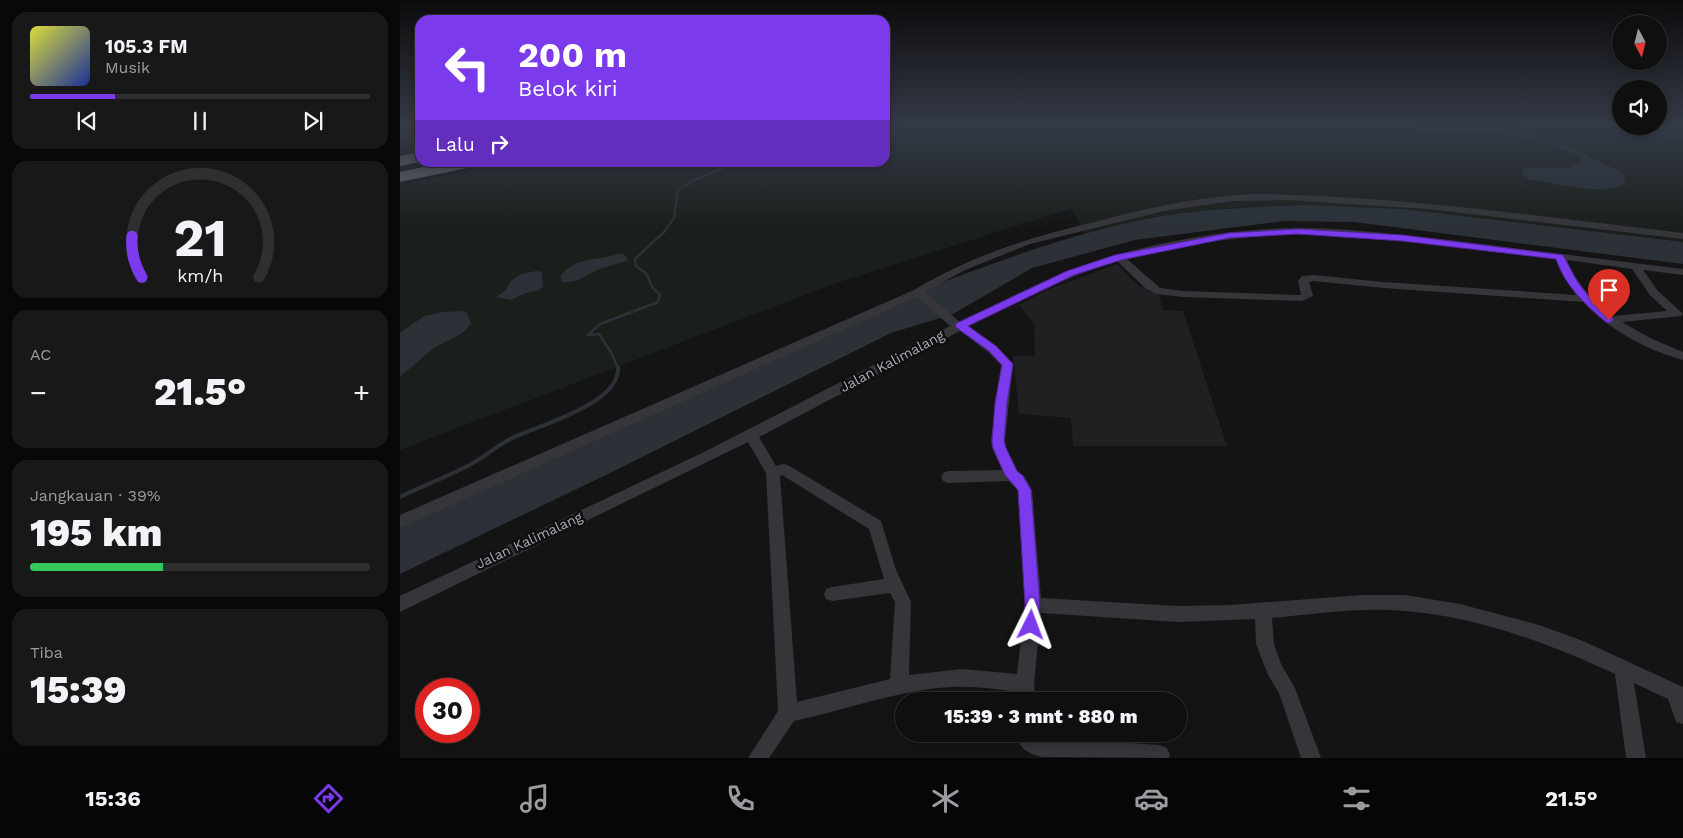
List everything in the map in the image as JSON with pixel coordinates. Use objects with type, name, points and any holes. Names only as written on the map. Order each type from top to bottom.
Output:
[{"type":"highway","points":[[400,165],[415,162]]},
{"type":"highway","points":[[400,170],[415,167]]},
{"type":"highway","points":[[400,177],[448,167]]},
{"type":"street","points":[[400,522],[920,294],[963,265],[1035,238],[1172,206],[1234,198],[1278,198],[1446,207],[1683,236]]},
{"type":"street","name":"Jalan Kalimalang","points":[[400,604],[483,562],[750,436],[957,325],[1070,273],[1119,257],[1226,236],[1261,232],[1298,232],[1402,238],[1683,272]]},
{"type":"street","points":[[1119,257],[1153,289],[1183,294],[1302,298],[1308,296],[1303,281],[1306,278],[1313,278],[1384,285],[1586,299]]},
{"type":"street","points":[[1560,257],[1568,277],[1586,299],[1609,320],[1638,336],[1683,356]]},
{"type":"street","points":[[1609,320],[1677,314],[1654,293],[1635,266]]},
{"type":"street","points":[[920,294],[957,325],[992,349],[1007,364],[998,441],[1012,475],[1019,480],[1025,490],[1033,605],[1026,692]]},
{"type":"street","points":[[750,436],[773,472],[788,713],[758,758]]},
{"type":"street","points":[[773,472],[783,470],[876,525],[888,570],[903,602],[899,686]]},
{"type":"street","points":[[948,477],[1012,475]]},
{"type":"street","points":[[832,594],[895,585]]},
{"type":"street","points":[[1033,605],[1178,614],[1263,611],[1362,603],[1405,603],[1460,612],[1539,633],[1577,647],[1679,696],[1683,715]]},
{"type":"street","points":[[1263,611],[1265,644],[1274,669],[1286,688],[1312,758]]},
{"type":"street","points":[[1623,669],[1636,758]]},
{"type":"street","points":[[788,713],[899,686],[942,679],[972,678],[1022,692]]},
{"type":"street","points":[[1030,742],[1033,745],[1042,747],[1160,755]]},
{"type":"shaded area","points":[[890,159],[1683,159],[1683,243],[1403,209],[1305,205],[1230,208],[1146,219],[1085,234],[1072,208],[836,283],[400,450],[400,185],[483,167],[890,167]]},
{"type":"shaded area","points":[[1581,159],[1595,159],[1618,170],[1624,174],[1625,184],[1603,189],[1591,189],[1529,179],[1522,174],[1522,170],[1525,168],[1569,168]]},
{"type":"shaded area","points":[[1305,205],[1403,209],[1683,242],[1683,264],[1354,222],[1284,221],[1135,240],[1032,268],[953,314],[891,333],[610,473],[400,574],[400,521],[918,292],[1059,241],[1146,219],[1206,211]]},
{"type":"shaded area","points":[[624,254],[628,260],[607,266],[573,282],[562,282],[561,275],[574,265]]},
{"type":"shaded area","points":[[1117,264],[1140,287],[1157,287],[1163,310],[1183,311],[1227,446],[1073,446],[1071,418],[1019,414],[1013,356],[1035,356],[1034,324],[1019,305],[1047,290]]},
{"type":"shaded area","points":[[536,271],[542,272],[543,286],[539,290],[526,293],[511,300],[496,297],[505,291],[511,281],[521,274]]},
{"type":"shaded area","points":[[466,312],[471,323],[466,329],[433,349],[400,376],[400,333],[424,316]]},
{"type":"waterway","points":[[664,232],[674,218],[678,190],[690,182],[725,167]]},
{"type":"waterway","points":[[618,368],[612,354],[599,334],[588,335],[600,324],[658,302],[660,295],[652,287],[647,274],[636,266],[635,259],[664,232]]},
{"type":"waterway","points":[[400,497],[464,468],[512,438],[576,412],[592,403],[606,392],[615,380],[618,368]]},
{"type":"route","points":[[1031,625],[1033,605],[1025,490],[1019,480],[1012,475],[998,441],[1007,364],[992,349],[960,325],[1070,273],[1119,257],[1219,237],[1261,232],[1366,234],[1560,257],[1565,271],[1574,285],[1609,320]]}]
